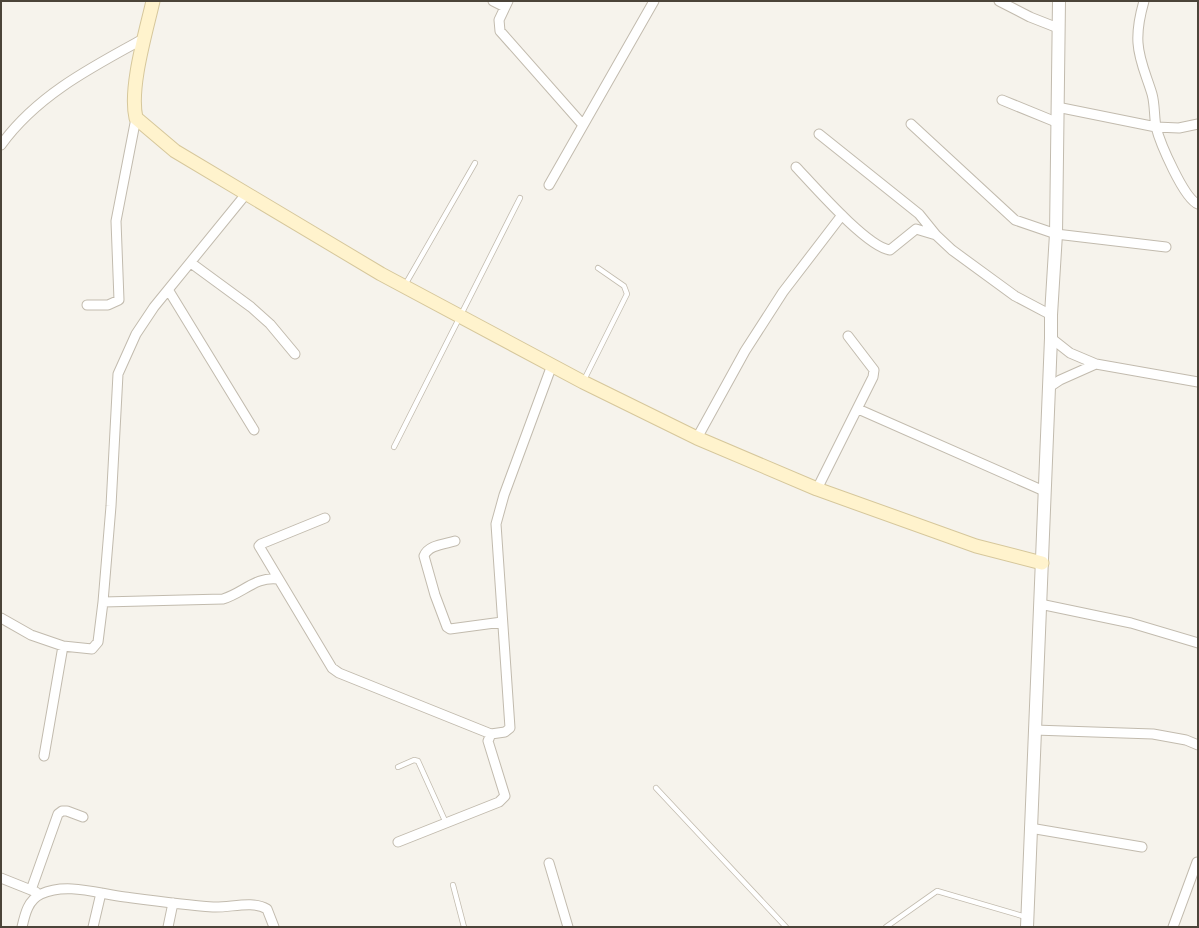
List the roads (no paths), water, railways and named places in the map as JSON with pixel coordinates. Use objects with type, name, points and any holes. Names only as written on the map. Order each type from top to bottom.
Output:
[{"type":"main road","points":[[152,1],[134,103],[136,118],[175,151],[405,287],[583,382],[697,438],[817,489],[976,546],[1042,563]]},
{"type":"street","points":[[493,1],[507,4],[499,20],[500,31],[583,125]]},
{"type":"street","points":[[549,185],[654,1]]},
{"type":"street","points":[[999,1],[1030,17],[1058,28]]},
{"type":"street","points":[[1026,922],[1042,563],[1048,388],[1052,338],[1050,315],[1056,234],[1058,1]]},
{"type":"street","points":[[1144,1],[1139,20],[1138,43],[1139,53],[1152,94],[1156,127],[1168,158],[1185,193],[1190,200],[1198,204]]},
{"type":"street","points":[[1,145],[30,111],[70,80],[145,38]]},
{"type":"street","points":[[1002,100],[1056,122]]},
{"type":"street","points":[[1057,107],[1156,127],[1174,128],[1198,124]]},
{"type":"street","points":[[87,305],[108,306],[119,300],[116,221],[136,118]]},
{"type":"street","points":[[911,124],[1009,216],[1023,223],[1056,234],[1166,247]]},
{"type":"street","points":[[819,134],[919,214],[936,235],[952,250],[1015,296],[1050,315]]},
{"type":"street","points":[[796,167],[842,215],[876,245],[890,250],[916,229],[936,235]]},
{"type":"street","points":[[1,618],[31,635],[63,646],[92,649],[96,647],[98,642],[103,602],[111,506],[118,374],[136,334],[154,307],[192,263],[246,194]]},
{"type":"street","points":[[697,438],[745,351],[770,312],[804,262],[842,215]]},
{"type":"street","points":[[192,263],[251,307],[270,324],[295,354]]},
{"type":"street","points":[[168,291],[254,430]]},
{"type":"street","points":[[817,489],[873,377],[874,370],[848,336]]},
{"type":"street","points":[[1052,338],[1070,353],[1096,364],[1198,382]]},
{"type":"street","points":[[1048,388],[1060,380],[1096,364]]},
{"type":"street","points":[[325,518],[259,546],[332,668],[338,673],[491,734],[505,732],[510,728],[496,524],[504,494],[552,365]]},
{"type":"street","points":[[858,409],[1044,491]]},
{"type":"street","points":[[455,541],[432,547],[427,550],[424,556],[435,595],[447,627],[502,622]]},
{"type":"street","points":[[103,602],[223,599],[240,592],[259,580],[268,578],[278,579]]},
{"type":"street","points":[[1040,604],[1131,623],[1198,643]]},
{"type":"street","points":[[44,756],[63,646]]},
{"type":"street","points":[[1034,730],[1153,734],[1186,740],[1198,744]]},
{"type":"street","points":[[398,842],[499,802],[505,796],[488,741],[491,734]]},
{"type":"street","points":[[31,890],[58,814],[62,811],[67,811],[83,816]]},
{"type":"street","points":[[1030,828],[1142,847]]},
{"type":"street","points":[[1173,927],[1197,862]]},
{"type":"street","points":[[549,863],[568,927]]},
{"type":"street","points":[[1,878],[42,894]]},
{"type":"street","points":[[22,927],[30,904],[42,894],[68,889],[215,908],[257,905],[267,909],[274,927]]},
{"type":"street","points":[[93,927],[101,893]]},
{"type":"street","points":[[168,927],[173,903]]},
{"type":"lane","points":[[405,287],[475,163]]},
{"type":"lane","points":[[394,447],[520,198]]},
{"type":"lane","points":[[583,382],[627,294],[624,286],[598,268]]},
{"type":"lane","points":[[398,767],[414,760],[418,761],[446,823]]},
{"type":"lane","points":[[656,788],[786,927]]},
{"type":"lane","points":[[453,885],[464,927]]},
{"type":"lane","points":[[886,927],[937,891],[1026,922]]}]
